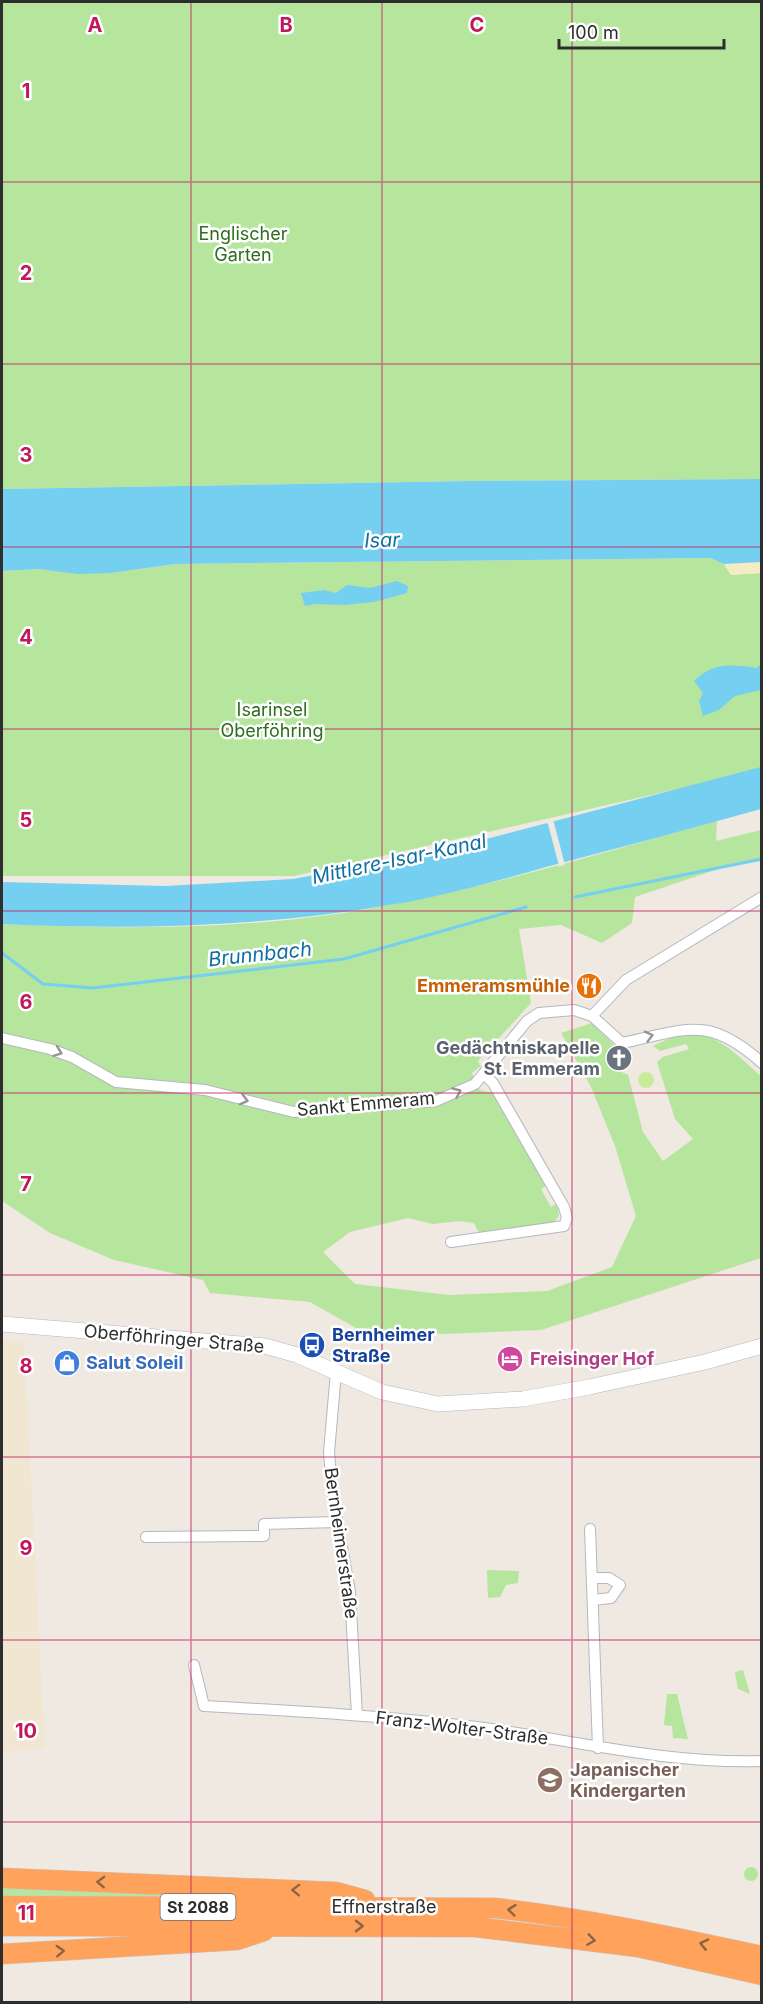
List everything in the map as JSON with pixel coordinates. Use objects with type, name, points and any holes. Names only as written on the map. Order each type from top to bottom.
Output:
[{"type":"highway","points":[[2,1878],[336,1892],[394,1907]]},
{"type":"highway","name":"Effnerstraße","points":[[2,1906],[495,1908],[569,1917],[762,1956]]},
{"type":"highway","name":"Effnerstraße","points":[[2,1926],[475,1927],[638,1947],[762,1975]]},
{"type":"highway","points":[[2,1954],[237,1940],[280,1926]]},
{"type":"main road","name":"Oberföhringer Straße","points":[[2,1324],[265,1346],[297,1355],[382,1392],[438,1404],[523,1399],[589,1388],[705,1362],[762,1346]]},
{"type":"street","points":[[762,897],[626,980],[592,1016],[622,1043],[679,1029],[706,1029],[726,1036],[745,1048],[762,1063]]},
{"type":"street","name":"Sankt Emmeram","points":[[2,1038],[50,1049],[72,1057],[117,1082],[205,1090],[294,1112],[436,1101],[475,1084],[527,1021],[540,1012],[574,1010],[592,1016]]},
{"type":"street","points":[[451,1242],[564,1226],[567,1218],[564,1207],[493,1083],[484,1074]]},
{"type":"street","name":"Bernheimerstraße","points":[[336,1371],[329,1452],[337,1522],[352,1614],[357,1714]]},
{"type":"street","points":[[146,1537],[264,1536],[264,1524],[337,1522]]},
{"type":"street","points":[[590,1529],[598,1748]]},
{"type":"street","points":[[592,1578],[609,1578],[620,1585],[611,1598],[593,1600]]},
{"type":"street","name":"Franz-Wolter-Straße","points":[[194,1665],[204,1706],[357,1714],[514,1733],[598,1748],[695,1760],[762,1761]]},
{"type":"shaded area","points":[[2,1341],[24,1342],[45,1748],[2,1752]]},
{"type":"green space","name":"Englischer Garten","points":[[2,2],[761,2],[761,479],[469,481],[2,489]]},
{"type":"green space","name":"Isarinsel Oberföhring","points":[[710,558],[724,564],[731,575],[761,573],[761,770],[294,876],[2,876],[2,571],[39,569],[111,573],[175,564]]},
{"type":"green space","points":[[717,821],[716,841],[761,830],[761,861],[733,864],[635,897],[632,923],[602,943],[561,925],[519,929],[531,1003],[478,1061],[481,1066],[472,1073],[480,1090],[496,1094],[548,1185],[541,1189],[551,1207],[557,1203],[559,1216],[553,1223],[479,1233],[474,1223],[459,1221],[433,1224],[408,1218],[350,1232],[323,1252],[355,1284],[449,1295],[547,1291],[612,1267],[636,1216],[615,1146],[591,1087],[561,1033],[592,1023],[615,1046],[607,1065],[628,1075],[643,1132],[663,1161],[693,1139],[675,1119],[657,1062],[663,1057],[689,1049],[686,1044],[660,1051],[653,1046],[680,1034],[703,1035],[724,1045],[761,1076],[761,1258],[541,1330],[444,1334],[356,1328],[310,1302],[210,1293],[203,1280],[114,1260],[50,1233],[2,1201],[2,924],[101,927],[201,926],[301,919],[351,912],[480,885]]},
{"type":"green space","points":[[646,1072],[654,1080],[646,1088],[638,1080]]},
{"type":"green space","points":[[487,1570],[519,1571],[518,1583],[506,1585],[500,1597],[488,1598]]},
{"type":"green space","points":[[743,1670],[750,1694],[738,1689],[735,1672]]},
{"type":"green space","points":[[667,1694],[677,1694],[688,1739],[673,1738],[672,1726],[664,1725]]},
{"type":"green space","points":[[751,1867],[756,1869],[758,1874],[756,1879],[751,1881],[746,1879],[744,1874],[746,1869]]},
{"type":"green space","points":[[2,1883],[334,1897],[2,1900]]},
{"type":"sand","points":[[761,562],[761,573],[731,575],[724,564]]},
{"type":"water","name":"Isar","points":[[761,479],[761,562],[724,564],[710,558],[175,564],[111,573],[78,574],[39,569],[2,571],[2,489],[469,481]]},
{"type":"water","points":[[397,581],[408,586],[407,593],[374,602],[305,606],[301,593],[324,590],[336,593],[347,585],[370,588]]},
{"type":"water","points":[[761,664],[761,690],[735,696],[719,710],[703,716],[699,701],[703,693],[694,681],[716,667],[757,668]]},
{"type":"water","points":[[761,767],[761,809],[453,892],[415,900],[298,918],[199,925],[101,927],[2,924],[2,882],[165,886],[293,879],[425,855]]},
{"type":"pier","points":[[553,819],[565,865],[557,867],[559,866],[548,824],[544,821]]},
{"type":"waterway","name":"Brunnbach","points":[[575,897],[762,859]]},
{"type":"waterway","name":"Brunnbach","points":[[2,953],[43,984],[93,988],[344,959],[526,907]]},
{"type":"place","name":"Emmeramsmühle","points":[[589,986]]},
{"type":"place","name":"Gedächtniskapelle St. Emmeram","points":[[619,1058]]},
{"type":"place","name":"Bernheimer Straße","points":[[312,1345]]},
{"type":"place","name":"Freisinger Hof","points":[[510,1359]]},
{"type":"place","name":"Salut Soleil","points":[[67,1363]]},
{"type":"place","name":"Japanischer Kindergarten","points":[[550,1780]]},
{"type":"water label","name":"Mittlere-Isar-Kanal","points":[[399,859]]}]
